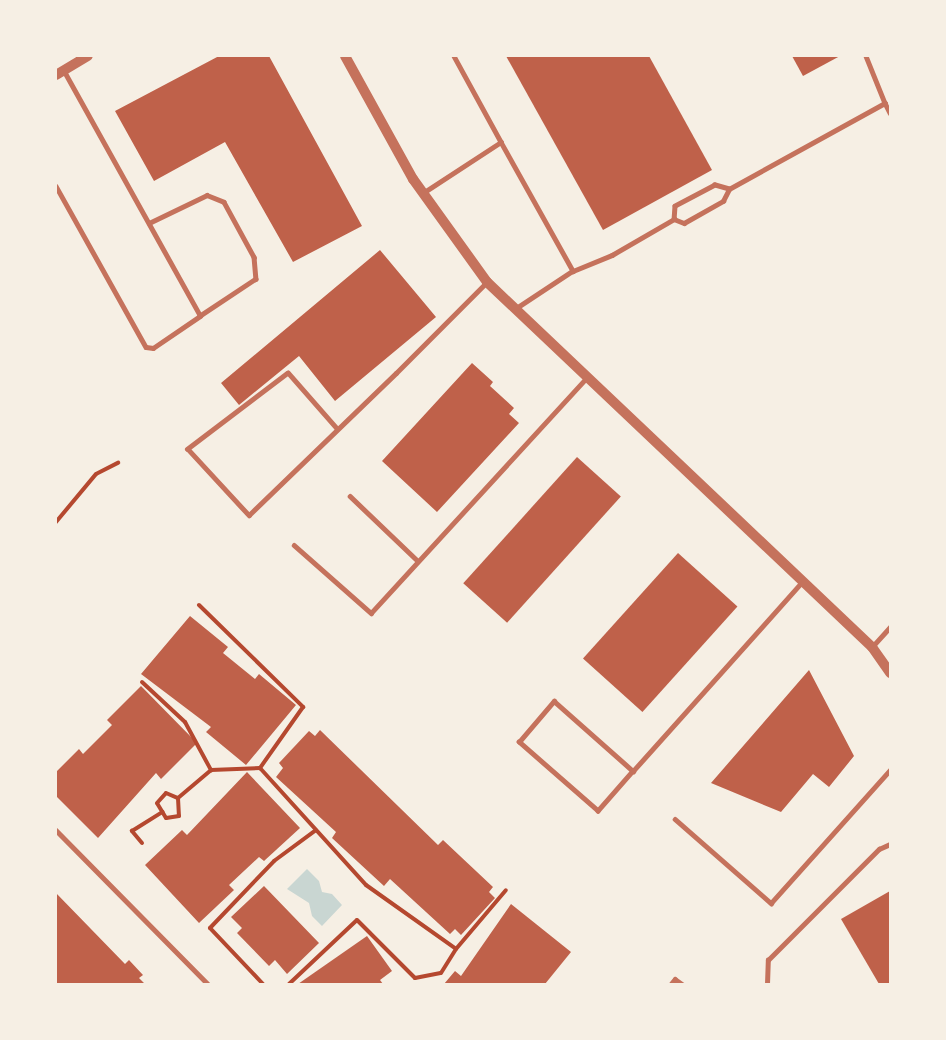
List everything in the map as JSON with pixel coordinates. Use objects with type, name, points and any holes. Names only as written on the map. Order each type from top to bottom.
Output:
[{"type":"street","points":[[59,72],[88,56]]},
{"type":"street","points":[[345,56],[423,193],[487,282],[872,647],[891,673]]},
{"type":"lane","points":[[454,56],[573,271]]},
{"type":"lane","points":[[866,56],[891,113]]},
{"type":"lane","points":[[59,72],[149,224],[200,316]]},
{"type":"lane","points":[[674,219],[684,223],[723,201],[729,189],[885,103]]},
{"type":"lane","points":[[423,193],[501,142]]},
{"type":"lane","points":[[674,219],[675,206],[715,185],[729,189]]},
{"type":"lane","points":[[56,186],[146,347],[153,348],[256,279],[254,256],[224,202],[207,195],[149,224]]},
{"type":"lane","points":[[515,310],[573,271],[612,255],[674,219]]},
{"type":"lane","points":[[338,429],[288,373],[188,449],[249,515],[338,429],[487,282]]},
{"type":"lane","points":[[294,545],[371,613],[586,378]]},
{"type":"lane","points":[[350,496],[418,561]]},
{"type":"lane","points":[[633,771],[554,701],[519,742],[598,812],[803,581]]},
{"type":"lane","points":[[872,647],[891,627]]},
{"type":"lane","points":[[675,819],[771,903],[891,770]]},
{"type":"lane","points":[[56,830],[208,984]]},
{"type":"lane","points":[[767,984],[768,960],[879,849],[891,844]]},
{"type":"lane","points":[[671,984],[675,979],[682,984]]},
{"type":"path","points":[[56,522],[96,474],[118,464]]},
{"type":"path","points":[[199,605],[303,707],[260,768]]},
{"type":"path","points":[[142,682],[185,722],[211,770]]},
{"type":"path","points":[[178,798],[211,770],[260,768]]},
{"type":"path","points":[[260,768],[366,885],[456,949]]},
{"type":"path","points":[[166,793],[178,798],[179,816],[166,818],[157,803],[166,793]]},
{"type":"path","points":[[142,843],[132,831],[162,812]]},
{"type":"path","points":[[263,984],[210,928],[274,861],[316,830]]},
{"type":"path","points":[[415,978],[441,973],[456,949],[506,890]]},
{"type":"path","points":[[289,984],[357,920],[415,978],[415,984]]},
{"type":"shaded area","points":[[307,869],[319,881],[322,892],[332,894],[342,905],[322,926],[312,916],[309,903],[287,889]]},
{"type":"building","points":[[219,56],[269,56],[362,226],[293,262],[225,142],[154,181],[115,111]]},
{"type":"building","points":[[506,56],[649,56],[712,170],[603,230]]},
{"type":"building","points":[[792,56],[840,56],[803,76]]},
{"type":"building","points":[[380,250],[436,317],[335,401],[299,356],[239,405],[221,383]]},
{"type":"building","points":[[472,363],[493,382],[490,386],[514,408],[509,414],[519,423],[437,512],[382,461]]},
{"type":"building","points":[[577,457],[621,496],[507,623],[463,583]]},
{"type":"building","points":[[678,553],[737,607],[642,712],[583,659]]},
{"type":"building","points":[[190,616],[228,647],[223,653],[255,679],[259,674],[296,705],[246,765],[206,732],[211,727],[141,674]]},
{"type":"building","points":[[809,670],[854,756],[829,787],[813,774],[781,812],[711,783]]},
{"type":"building","points":[[141,686],[197,743],[161,779],[156,773],[98,838],[56,796],[56,772],[79,749],[83,754],[112,725],[107,720]]},
{"type":"building","points":[[320,730],[438,845],[443,840],[493,887],[489,892],[495,898],[461,935],[455,929],[450,934],[390,879],[384,886],[332,838],[336,832],[276,777],[283,768],[279,763],[309,731],[315,736]]},
{"type":"building","points":[[247,772],[300,828],[264,861],[259,857],[229,885],[234,890],[199,923],[145,865],[182,830],[187,835]]},
{"type":"building","points":[[264,886],[319,943],[287,974],[275,960],[269,966],[237,933],[242,928],[231,917]]},
{"type":"building","points":[[890,891],[890,984],[879,984],[841,919]]},
{"type":"building","points":[[56,893],[125,964],[129,960],[143,975],[139,978],[145,984],[56,984]]},
{"type":"building","points":[[511,904],[571,952],[545,984],[444,984],[455,971],[461,976]]},
{"type":"building","points":[[367,936],[392,971],[380,980],[383,984],[298,984]]}]
